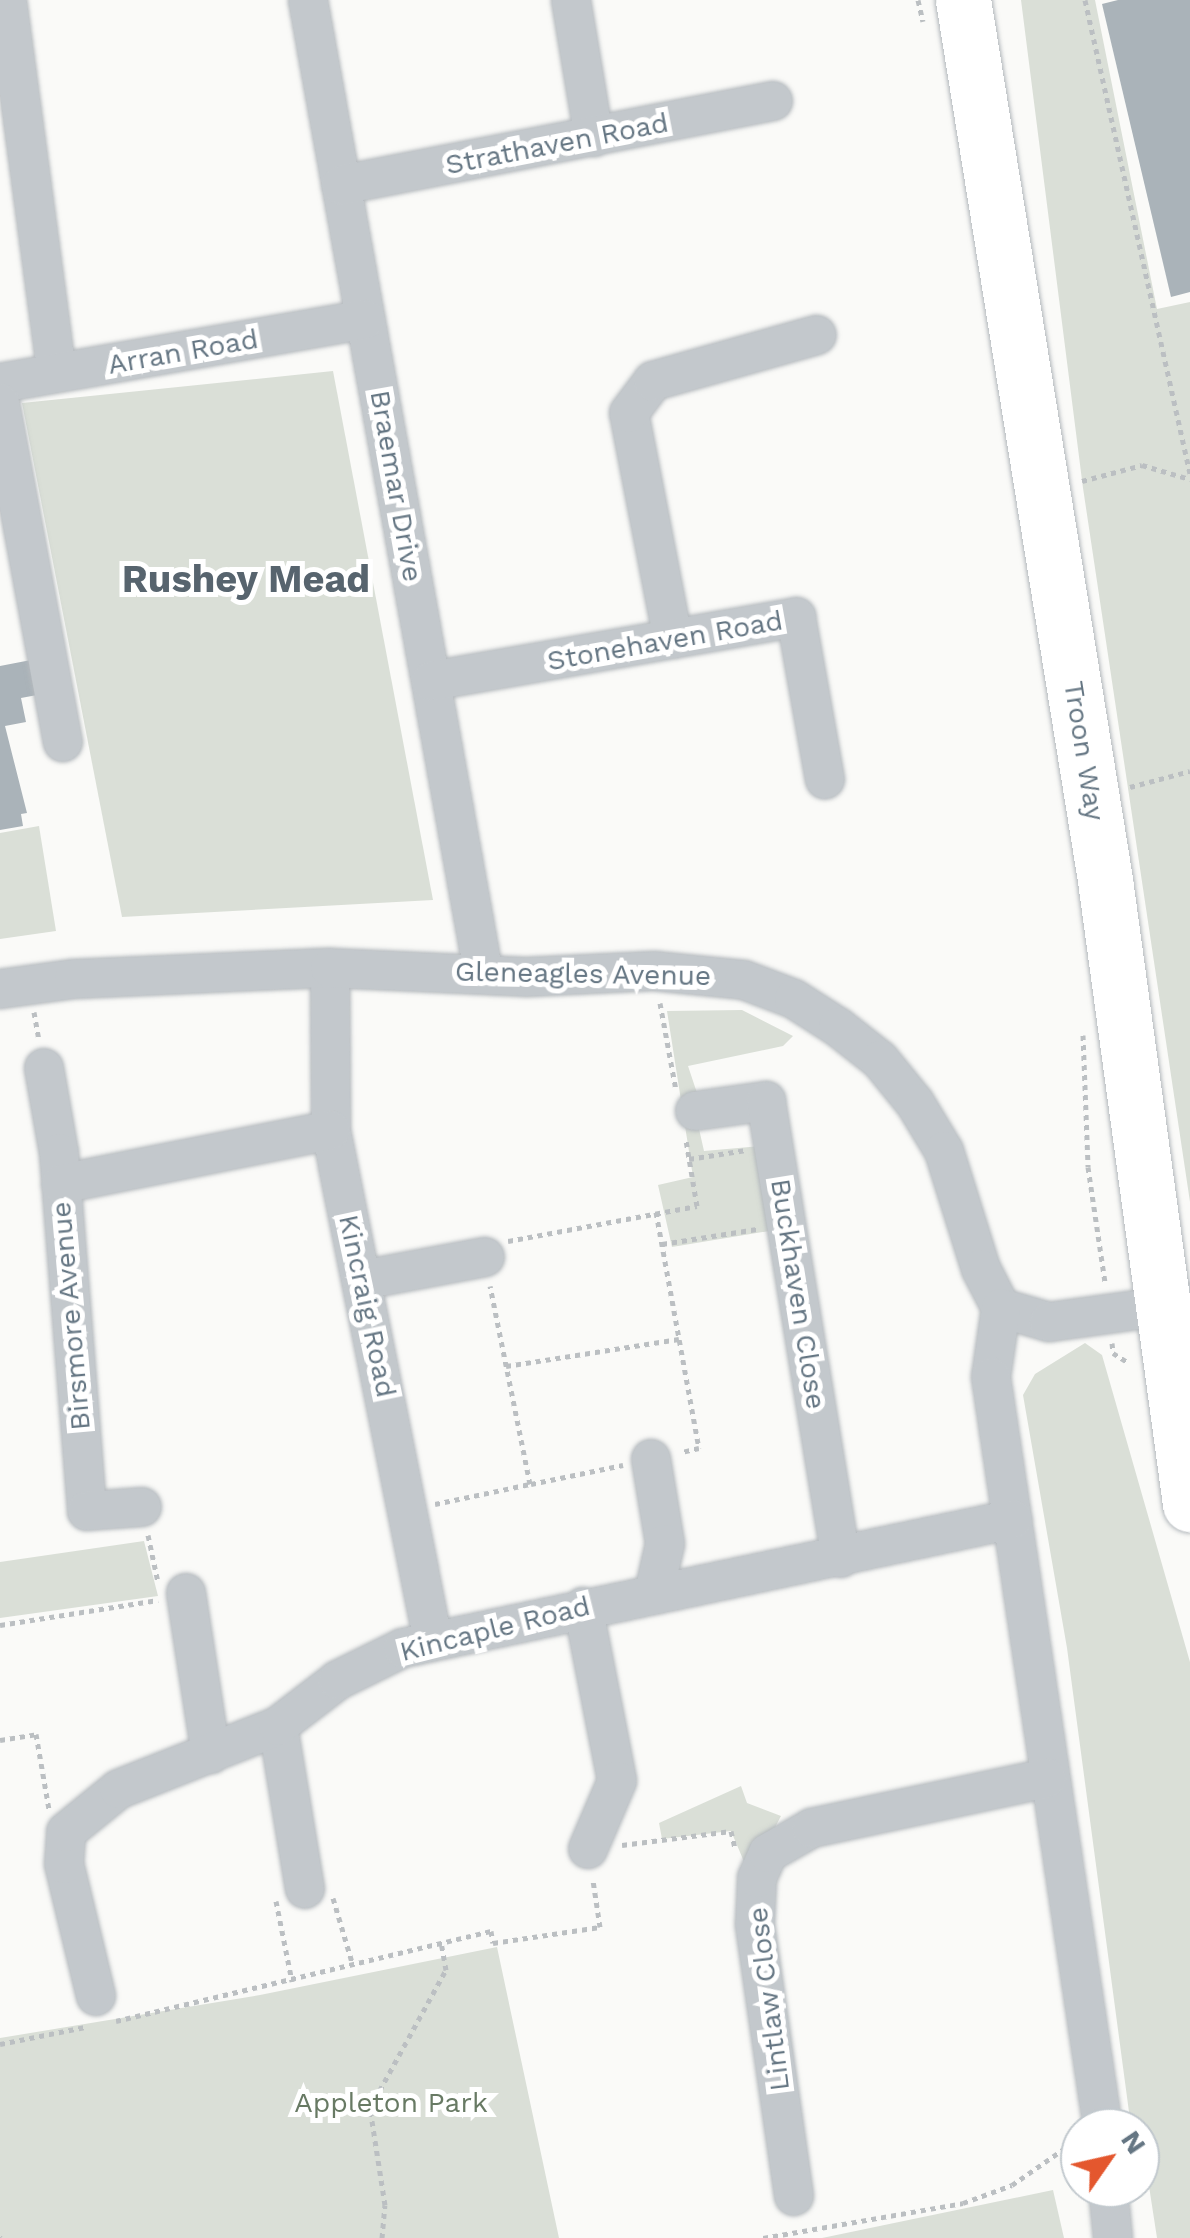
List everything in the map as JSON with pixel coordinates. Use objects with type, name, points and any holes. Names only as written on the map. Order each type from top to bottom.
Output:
[{"type":"highway","name":"Troon Way","points":[[962,0],[1175,1305],[1190,1504]]},
{"type":"street","points":[[7,0],[57,374]]},
{"type":"street","name":"Braemar Drive","points":[[308,0],[483,971]]},
{"type":"street","points":[[571,0],[594,138]]},
{"type":"street","name":"Strathaven Road","points":[[341,185],[774,101]]},
{"type":"street","name":"Arran Road","points":[[0,383],[365,320]]},
{"type":"street","points":[[674,639],[630,413],[653,381],[817,335]]},
{"type":"street","points":[[0,403],[63,742]]},
{"type":"street","name":"Stonehaven Road","points":[[432,681],[796,618],[825,780]]},
{"type":"street","name":"Gleneagles Avenue","points":[[14,987],[330,968],[483,971],[526,977],[654,972],[744,980],[794,999],[880,1060],[944,1151],[981,1268],[1002,1308]]},
{"type":"street","name":"Kincraig Road","points":[[330,968],[331,1130],[433,1641]]},
{"type":"street","name":"Birsmore Avenue","points":[[44,1068],[60,1184],[87,1511],[142,1507]]},
{"type":"street","name":"Buckhaven Close","points":[[686,1115],[766,1101],[841,1558]]},
{"type":"street","points":[[60,1184],[331,1130]]},
{"type":"street","points":[[362,1280],[484,1257]]},
{"type":"street","points":[[1092,2108],[1014,1519],[991,1377],[1002,1308],[1049,1322],[1175,1305]]},
{"type":"street","points":[[650,1458],[665,1544],[654,1594]]},
{"type":"street","name":"Kincaple Road","points":[[66,1832],[119,1789],[278,1726],[338,1680],[433,1641],[1014,1519]]},
{"type":"street","points":[[186,1593],[211,1754]]},
{"type":"street","points":[[583,1607],[617,1781],[588,1849]]},
{"type":"street","points":[[278,1726],[305,1889]]},
{"type":"street","name":"Lintlaw Close","points":[[794,2196],[754,1924],[757,1878],[768,1854],[812,1828],[1046,1778]]},
{"type":"street","points":[[66,1832],[64,1864],[81,1979]]},
{"type":"street","points":[[1110,2208],[1113,2238]]},
{"type":"path","points":[[1070,485],[1142,464],[1190,476],[1085,0]]},
{"type":"path","points":[[1116,790],[1190,771]]},
{"type":"path","points":[[530,1484],[483,1246],[697,1206],[686,1115],[654,972]]},
{"type":"path","points":[[14,987],[44,1068]]},
{"type":"path","points":[[690,1159],[773,1145]]},
{"type":"path","points":[[408,1510],[699,1448],[656,1212]]},
{"type":"path","points":[[662,1244],[786,1224]]},
{"type":"path","points":[[506,1366],[679,1339]]},
{"type":"path","points":[[0,1625],[162,1599],[142,1507]]},
{"type":"path","points":[[0,1740],[36,1734],[52,1830],[66,1832]]},
{"type":"path","points":[[0,2044],[292,1982],[352,1962],[490,1930],[493,1943],[600,1927],[588,1849],[731,1830],[740,1868],[757,1878]]},
{"type":"path","points":[[292,1982],[275,1902],[305,1889],[331,1890],[352,1962]]},
{"type":"path","points":[[382,2238],[385,2205],[370,2108],[446,1970],[441,1942]]},
{"type":"path","points":[[763,2238],[963,2202],[1012,2185],[1060,2152]]},
{"type":"green space","points":[[1021,0],[1095,0],[1157,309],[1190,302],[1190,1202],[1083,488]]},
{"type":"green space","points":[[333,371],[433,900],[122,917],[22,403]]},
{"type":"green space","points":[[39,826],[56,931],[0,939],[0,833]]},
{"type":"green space","points":[[742,1010],[793,1036],[783,1046],[688,1066],[699,1099],[695,1111],[704,1151],[773,1145],[787,1228],[672,1247],[658,1185],[693,1177],[667,1011]]},
{"type":"green space","points":[[1085,1343],[1102,1355],[1190,1662],[1190,2238],[1157,2238],[1152,2208],[1160,2208],[1160,2108],[1128,2108],[1067,1648],[1023,1395],[1035,1374]]},
{"type":"green space","points":[[144,1541],[158,1596],[0,1618],[0,1562]]},
{"type":"green space","points":[[741,1786],[747,1803],[781,1816],[754,1867],[745,1864],[731,1831],[662,1839],[659,1823]]},
{"type":"green space","name":"Appleton Park","points":[[497,1947],[559,2238],[0,2238],[0,2038],[260,1995]]},
{"type":"green space","points":[[1053,2190],[1064,2238],[822,2238]]},
{"type":"building","points":[[1118,0],[1190,0],[1190,292],[1171,297],[1102,4]]},
{"type":"building","points":[[31,660],[37,695],[21,698],[26,722],[5,726],[27,813],[21,814],[23,826],[0,830],[0,666]]},
{"type":"district","name":"Rushey Mead","points":[[246,580]]}]
